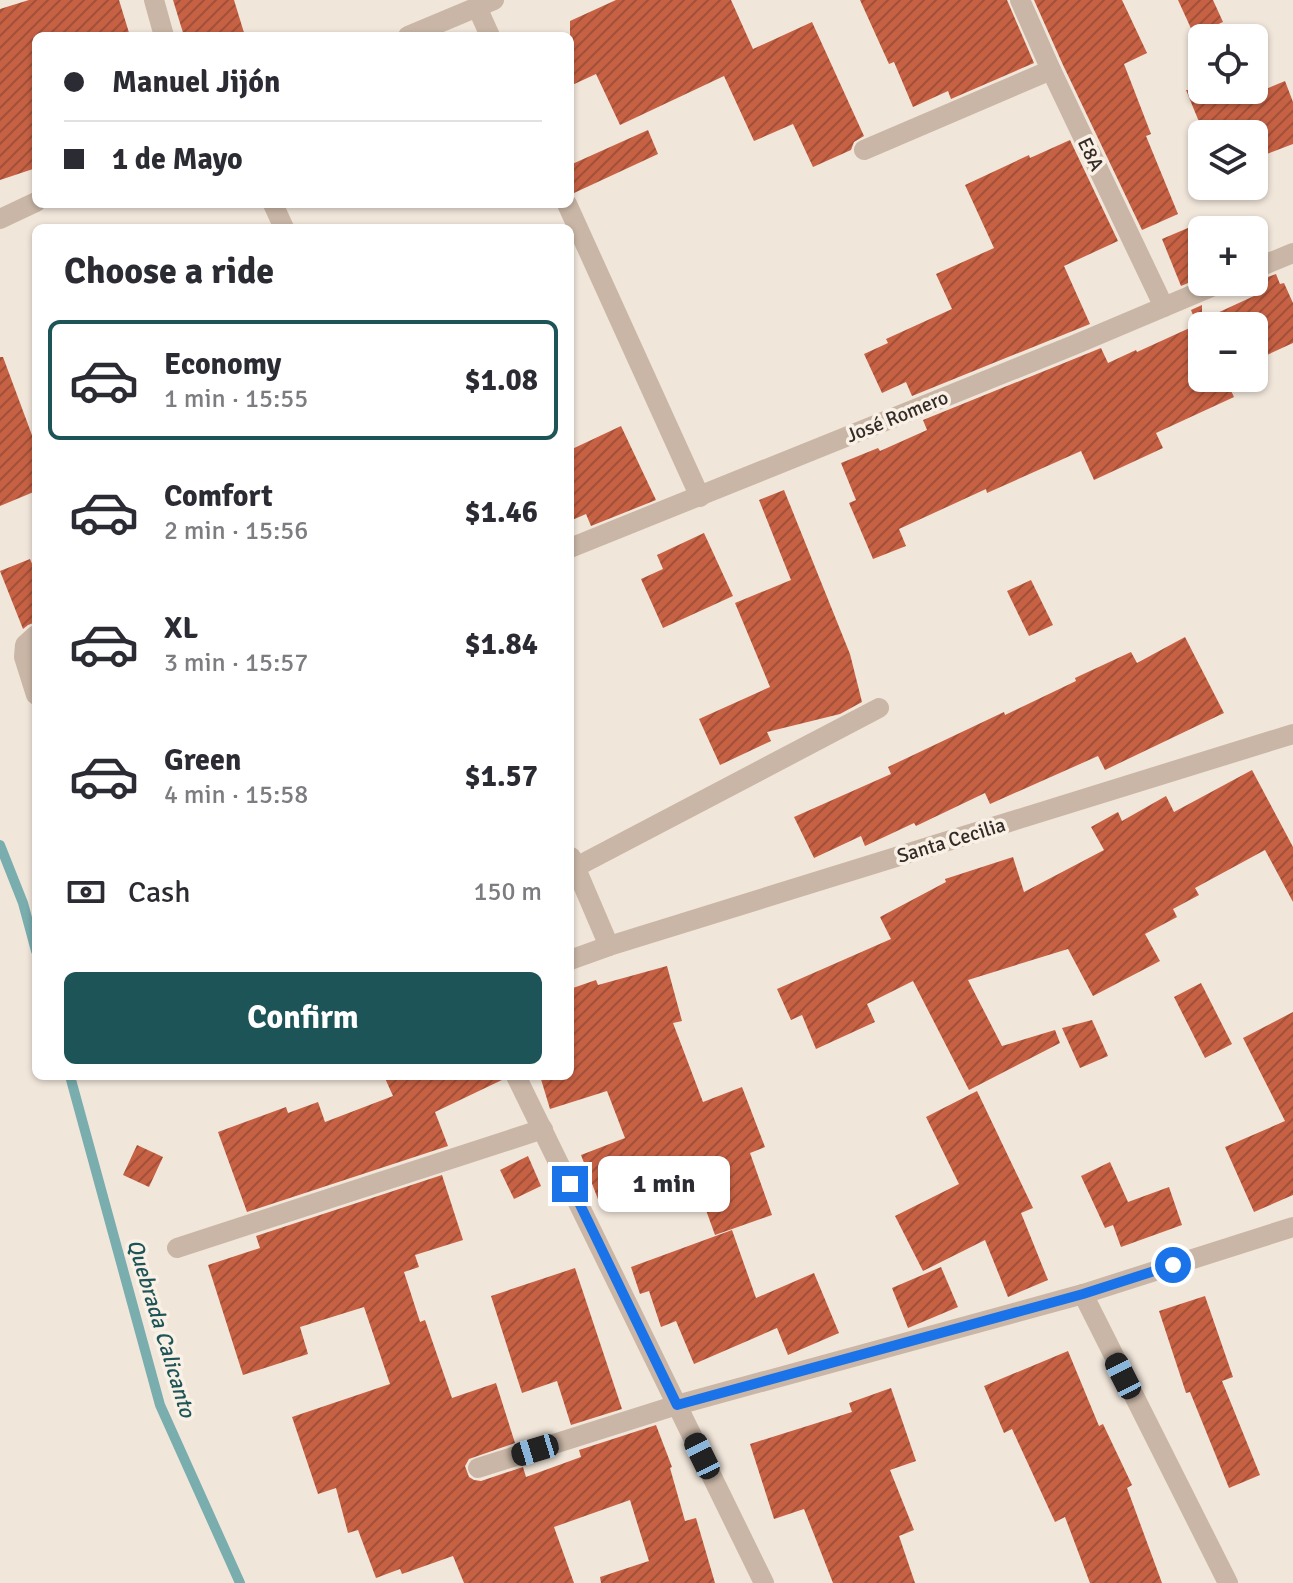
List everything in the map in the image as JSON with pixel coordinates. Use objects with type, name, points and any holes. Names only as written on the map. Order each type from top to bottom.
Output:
[{"type":"street","points":[[154,0],[163,32]]},
{"type":"street","name":"E8A","points":[[1020,0],[1164,307]]},
{"type":"street","points":[[418,32],[485,4],[489,32]]},
{"type":"street","points":[[864,150],[1051,70]]},
{"type":"street","points":[[0,219],[32,204]]},
{"type":"street","points":[[569,208],[700,497]]},
{"type":"street","points":[[1268,263],[1293,253]]},
{"type":"street","name":"José Romero","points":[[574,546],[1190,296]]},
{"type":"street","points":[[32,639],[25,645],[24,657],[32,682]]},
{"type":"street","points":[[574,860],[879,708]]},
{"type":"street","name":"Santa Cecilia","points":[[574,959],[1293,734]]},
{"type":"street","points":[[574,863],[609,946]]},
{"type":"street","points":[[518,1080],[764,1583]]},
{"type":"street","points":[[177,1248],[543,1129]]},
{"type":"street","points":[[478,1468],[677,1405],[1083,1294],[1293,1227]]},
{"type":"street","points":[[1083,1294],[1228,1583]]},
{"type":"building","points":[[29,0],[119,0],[129,32],[32,32],[32,169],[0,180],[0,9]]},
{"type":"building","points":[[173,0],[234,0],[244,32],[183,32]]},
{"type":"building","points":[[616,0],[731,0],[753,49],[812,22],[864,136],[854,142],[851,150],[813,167],[793,124],[754,141],[724,76],[620,125],[596,74],[574,84],[574,32],[570,32],[570,21]]},
{"type":"building","points":[[860,0],[1007,0],[1034,63],[951,99],[948,91],[913,107],[894,62],[889,64]]},
{"type":"building","points":[[1034,0],[1122,0],[1147,53],[1124,64],[1151,134],[1146,136],[1178,214],[1142,230]]},
{"type":"building","points":[[1178,0],[1213,0],[1223,22],[1219,24],[1189,24]]},
{"type":"building","points":[[1285,81],[1293,102],[1293,144],[1268,154],[1268,120],[1198,120],[1192,104],[1268,104],[1268,88]]},
{"type":"building","points":[[648,130],[658,154],[574,193],[574,163]]},
{"type":"building","points":[[1070,140],[1118,241],[1064,266],[1090,324],[912,396],[906,382],[882,393],[864,354],[888,343],[886,339],[952,309],[936,274],[994,248],[965,185]]},
{"type":"building","points":[[1188,228],[1188,283],[1181,286],[1162,239]]},
{"type":"building","points":[[1276,274],[1293,303],[1293,343],[1268,355],[1268,312],[1219,312],[1254,296],[1268,296],[1268,277]]},
{"type":"building","points":[[1202,305],[1202,312],[1192,312],[1191,310]]},
{"type":"building","points":[[1188,329],[1188,392],[1232,392],[1234,397],[1156,433],[1163,448],[1094,480],[1081,451],[987,493],[986,489],[899,529],[906,546],[873,559],[849,503],[856,500],[841,463],[878,448],[880,451],[927,430],[923,420],[1101,348],[1108,363]]},
{"type":"building","points":[[0,357],[3,357],[32,435],[32,493],[0,506]]},
{"type":"building","points":[[621,426],[656,500],[591,526],[586,514],[574,519],[574,448]]},
{"type":"building","points":[[784,490],[850,654],[862,702],[840,714],[767,732],[771,741],[720,765],[699,719],[770,687],[735,603],[791,580],[759,500]]},
{"type":"building","points":[[704,533],[733,596],[663,628],[641,579],[663,569],[657,555]]},
{"type":"building","points":[[30,559],[32,564],[32,624],[23,629],[0,571]]},
{"type":"building","points":[[1031,580],[1053,625],[1029,636],[1007,591]]},
{"type":"building","points":[[1185,637],[1224,713],[1105,770],[1098,756],[990,804],[985,793],[865,846],[861,836],[814,858],[794,817],[891,774],[888,767],[1004,712],[1005,715],[1131,652],[1137,663]]},
{"type":"building","points":[[1252,770],[1293,847],[1293,902],[1265,850],[1195,888],[1199,895],[1173,909],[1177,917],[1145,934],[1160,961],[1093,996],[1068,949],[968,980],[1002,1046],[1055,1030],[1060,1043],[969,1090],[913,981],[867,1004],[875,1022],[816,1049],[802,1015],[791,1020],[777,989],[891,939],[880,917],[946,882],[945,879],[1013,857],[1024,892],[1104,850],[1091,827],[1118,812],[1122,821],[1166,796],[1174,812]]},
{"type":"building","points":[[667,966],[682,1021],[673,1023],[703,1102],[742,1087],[765,1147],[750,1153],[772,1215],[715,1235],[693,1174],[601,1207],[581,1155],[625,1138],[607,1091],[550,1109],[541,1080],[574,1080],[574,988],[596,980],[598,985]]},
{"type":"building","points":[[1201,983],[1232,1044],[1205,1058],[1174,997]]},
{"type":"building","points":[[1293,1012],[1293,1195],[1254,1212],[1225,1147],[1285,1121],[1243,1038]]},
{"type":"building","points":[[1092,1020],[1108,1056],[1080,1068],[1062,1028]]},
{"type":"building","points":[[386,1080],[502,1080],[435,1112],[448,1146],[247,1212],[218,1132],[286,1107],[288,1113],[318,1102],[325,1122],[393,1096]]},
{"type":"building","points":[[977,1091],[1033,1208],[1021,1213],[1048,1280],[1008,1297],[985,1240],[923,1271],[895,1216],[959,1184],[926,1117]]},
{"type":"building","points":[[137,1145],[163,1157],[149,1187],[123,1175]]},
{"type":"building","points":[[528,1156],[541,1186],[514,1199],[500,1170]]},
{"type":"building","points":[[1110,1162],[1128,1202],[1169,1187],[1182,1225],[1121,1247],[1113,1225],[1105,1228],[1081,1176]]},
{"type":"building","points":[[442,1175],[463,1240],[415,1255],[419,1267],[404,1272],[420,1322],[425,1320],[452,1398],[496,1383],[515,1443],[469,1459],[465,1466],[469,1477],[481,1481],[523,1467],[526,1477],[581,1457],[579,1450],[656,1425],[672,1467],[685,1521],[696,1518],[715,1583],[601,1583],[600,1577],[649,1561],[630,1500],[554,1527],[574,1583],[464,1583],[453,1556],[402,1574],[400,1569],[376,1578],[358,1530],[348,1533],[336,1488],[318,1494],[292,1417],[390,1384],[364,1307],[300,1327],[308,1354],[243,1375],[208,1265],[260,1248],[256,1236]]},
{"type":"building","points":[[732,1230],[756,1298],[814,1273],[839,1333],[788,1355],[777,1328],[694,1364],[676,1321],[661,1327],[649,1291],[640,1294],[631,1267]]},
{"type":"building","points":[[941,1267],[958,1307],[908,1328],[892,1288]]},
{"type":"building","points":[[575,1268],[622,1409],[571,1425],[557,1381],[522,1393],[491,1296]]},
{"type":"building","points":[[1205,1296],[1233,1377],[1222,1381],[1260,1475],[1229,1488],[1190,1392],[1186,1393],[1159,1311]]},
{"type":"building","points":[[1068,1351],[1099,1426],[1103,1424],[1132,1485],[1127,1488],[1162,1583],[1090,1583],[1065,1517],[1055,1522],[1012,1429],[1004,1433],[984,1386]]},
{"type":"building","points":[[891,1388],[916,1461],[890,1470],[914,1530],[899,1536],[915,1583],[833,1583],[804,1509],[774,1519],[750,1444],[852,1412],[849,1403]]},
{"type":"waterway","name":"Quebrada Calicanto","points":[[0,845],[23,903],[32,936]]},
{"type":"waterway","name":"Quebrada Calicanto","points":[[71,1080],[160,1405],[240,1583]]},
{"type":"route","points":[[570,1184],[677,1405],[1083,1294],[1173,1265]]}]
